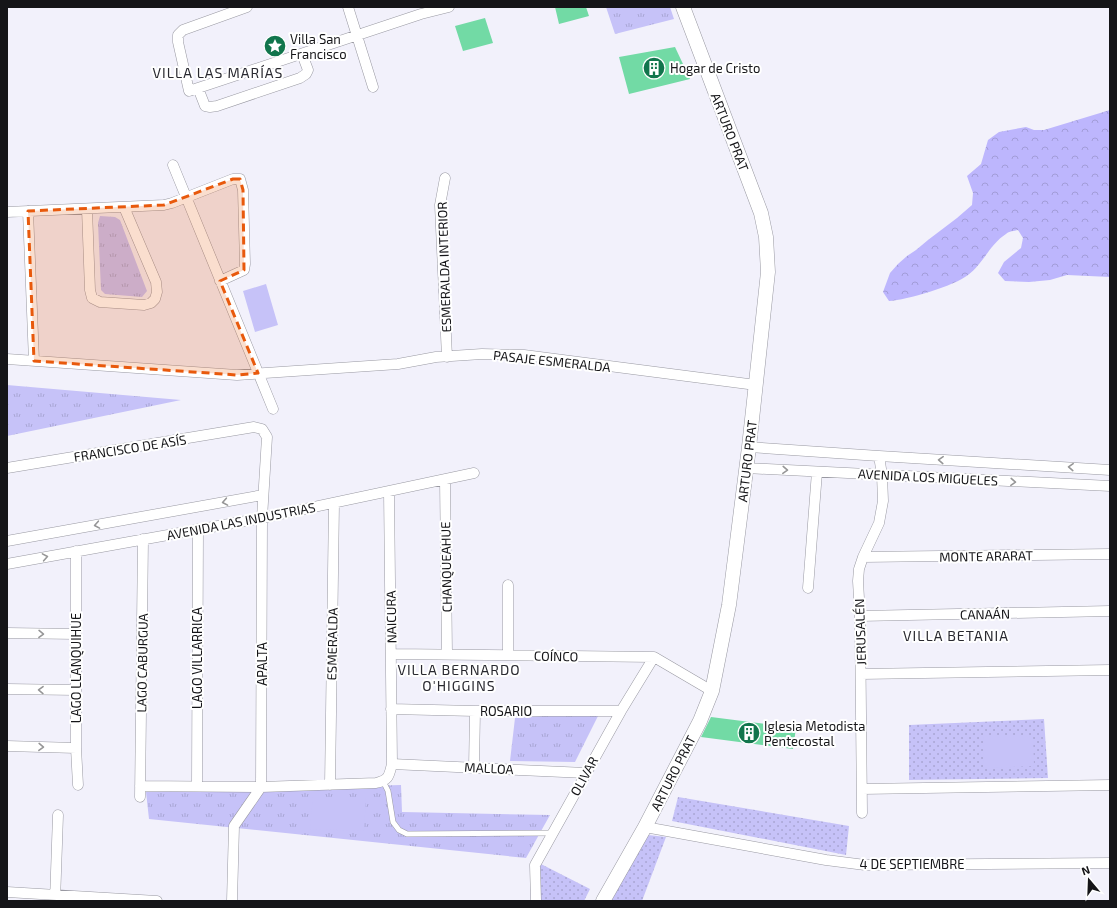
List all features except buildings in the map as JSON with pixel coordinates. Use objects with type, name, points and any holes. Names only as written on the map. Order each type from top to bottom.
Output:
[{"type":"main road","name":"ARTURO PRAT","points":[[603,901],[645,827],[700,721],[712,691],[729,605],[749,447],[768,272],[766,238],[761,213],[683,7]]},
{"type":"street","points":[[247,7],[183,30],[178,35],[178,42],[193,90],[205,106],[217,106],[300,78],[306,74],[308,70],[302,54]]},
{"type":"street","points":[[348,7],[373,87]]},
{"type":"street","points":[[193,90],[421,14],[449,7]]},
{"type":"street","points":[[173,165],[273,409]]},
{"type":"street","name":"ESMERALDA INTERIOR","points":[[445,178],[440,205],[447,357]]},
{"type":"street","points":[[7,212],[164,205],[233,179],[240,179],[243,190],[244,270],[220,281]]},
{"type":"street","points":[[87,209],[90,290],[92,298],[100,302],[144,305],[151,303],[155,299],[157,292],[156,282],[124,207]]},
{"type":"street","points":[[28,211],[34,361]]},
{"type":"street","name":"PASAJE ESMERALDA","points":[[7,359],[237,375],[398,364],[482,354],[524,355],[756,385]]},
{"type":"street","name":"FRANCISCO DE ASÍS","points":[[7,468],[254,427]]},
{"type":"street","name":"APALTA","points":[[254,427],[262,429],[267,437],[262,518],[261,787]]},
{"type":"street","name":"AVENIDA LOS MIGUELES","points":[[749,447],[1110,470]]},
{"type":"street","name":"JERUSALÉN","points":[[862,813],[860,616],[858,581],[859,569],[863,557],[879,523],[883,501],[882,475],[879,456]]},
{"type":"street","name":"AVENIDA LOS MIGUELES","points":[[746,468],[1110,486]]},
{"type":"street","points":[[808,588],[817,472]]},
{"type":"street","name":"AVENIDA LAS INDUSTRIAS","points":[[7,564],[262,518],[474,473]]},
{"type":"street","name":"CHANQUEAHUE","points":[[445,479],[447,654]]},
{"type":"street","name":"NAICURA","points":[[380,782],[389,777],[392,764],[392,654],[389,491]]},
{"type":"street","name":"AVENIDA LAS INDUSTRIAS","points":[[7,541],[263,495]]},
{"type":"street","name":"ESMERALDA","points":[[330,785],[334,503]]},
{"type":"street","name":"LAGO VILLARRICA","points":[[197,786],[198,529]]},
{"type":"street","name":"LAGO CABURGUA","points":[[140,797],[143,539]]},
{"type":"street","name":"LAGO LLANQUIHUE","points":[[76,551],[76,748],[78,785]]},
{"type":"street","name":"MONTE ARARAT","points":[[863,557],[1110,554]]},
{"type":"street","points":[[508,585],[508,655]]},
{"type":"street","name":"CANAÁN","points":[[860,616],[1110,611]]},
{"type":"street","points":[[7,633],[76,634]]},
{"type":"street","name":"COÍNCO","points":[[392,654],[654,657],[712,691]]},
{"type":"street","name":"OLIVAR","points":[[536,901],[535,865],[621,711],[654,657]]},
{"type":"street","points":[[861,674],[1110,670]]},
{"type":"street","points":[[7,689],[76,690]]},
{"type":"street","name":"ROSARIO","points":[[391,709],[475,711],[621,711]]},
{"type":"street","points":[[474,768],[475,711]]},
{"type":"street","points":[[7,746],[76,748]]},
{"type":"street","name":"MALLOA","points":[[392,764],[586,773]]},
{"type":"street","points":[[140,786],[261,787],[380,782]]},
{"type":"street","points":[[862,789],[1110,785]]},
{"type":"street","points":[[232,901],[234,826],[261,787]]},
{"type":"street","points":[[55,898],[58,815]]},
{"type":"street","name":"4 DE SEPTIEMBRE","points":[[645,827],[826,860],[865,865],[1110,863]]},
{"type":"street","points":[[7,892],[55,898],[157,901]]},
{"type":"lane","points":[[380,782],[388,791],[392,822],[399,830],[407,834],[553,832]]},
{"type":"highlighted area","points":[[233,179],[240,179],[243,190],[244,270],[220,281],[258,373],[237,375],[34,361],[28,211],[164,205]]},
{"type":"green space","points":[[606,7],[670,7],[674,19],[615,34]]},
{"type":"green space","points":[[1110,110],[1110,277],[1067,275],[1050,280],[1029,282],[1005,281],[998,273],[1004,262],[1021,248],[1023,238],[1018,230],[1009,232],[1000,238],[968,275],[952,284],[930,292],[889,301],[883,292],[890,273],[907,256],[972,205],[973,193],[967,176],[981,164],[988,140],[999,132],[1026,127],[1034,130],[1044,130]]},
{"type":"green space","points":[[100,216],[115,217],[120,220],[147,291],[142,297],[105,294],[101,290],[98,223]]},
{"type":"green space","points":[[266,284],[278,325],[255,332],[243,291]]},
{"type":"green space","points":[[7,385],[181,400],[7,436]]},
{"type":"green space","points":[[600,712],[575,762],[510,761],[515,718]]},
{"type":"green space","points":[[1044,719],[1048,778],[909,780],[909,725]]},
{"type":"green space","points":[[984,737],[1033,737],[1034,766],[983,768]]},
{"type":"green space","points":[[401,785],[402,812],[550,815],[526,858],[149,819],[146,792]]},
{"type":"green space","points":[[313,797],[366,797],[364,831],[310,829]]},
{"type":"green space","points":[[678,797],[849,826],[846,855],[672,821]]},
{"type":"green space","points":[[639,834],[666,837],[642,901],[602,901]]},
{"type":"green space","points":[[537,862],[590,889],[584,901],[531,901],[530,873]]},
{"type":"place","name":"Villa San Francisco","points":[[275,46]]},
{"type":"place","name":"Hogar de Cristo","points":[[654,68]]},
{"type":"place","name":"Iglesia Metodista Pentecostal","points":[[749,733]]},
{"type":"district","name":"VILLA LAS MARÍAS","points":[[218,72]]},
{"type":"district","name":"VILLA BETANIA","points":[[956,635]]},
{"type":"district","name":"VILLA BERNARDO O'HIGGINS","points":[[459,678]]}]
